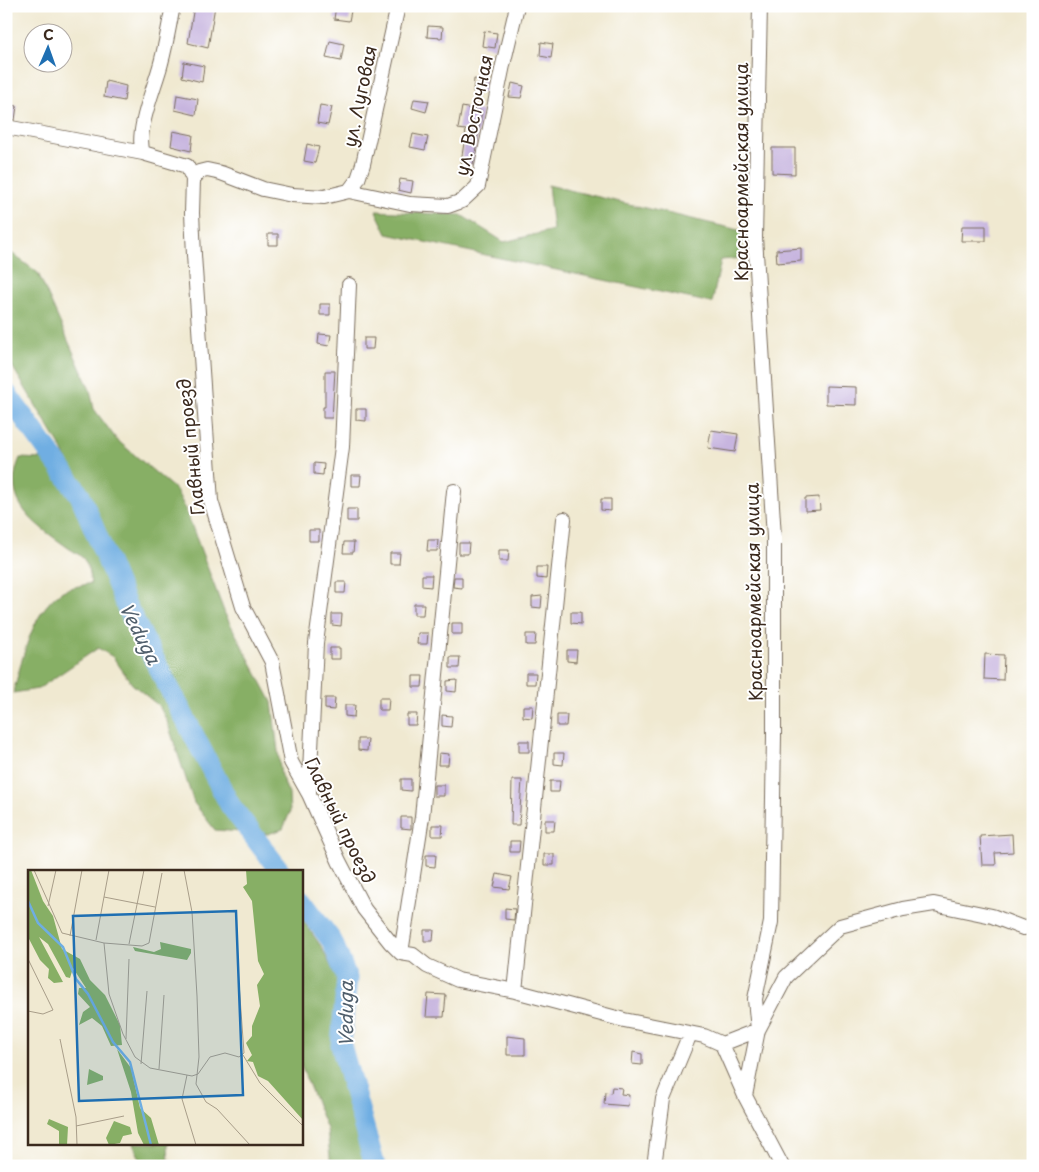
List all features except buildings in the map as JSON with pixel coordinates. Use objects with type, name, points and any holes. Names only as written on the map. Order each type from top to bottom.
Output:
[{"type":"street","points":[[143,153],[140,146],[142,130],[162,63],[174,6]]},
{"type":"street","name":"ул. Луговая","points":[[349,190],[358,179],[363,164],[398,6]]},
{"type":"street","name":"ул. Восточная","points":[[349,190],[389,200],[430,206],[448,206],[462,201],[469,196],[478,186],[502,65],[517,6]]},
{"type":"street","name":"Красноармейская улица","points":[[745,1096],[758,1030],[755,999],[771,922],[774,736],[774,537],[755,237],[760,6]]},
{"type":"street","points":[[6,127],[143,153],[187,166],[193,179],[199,172],[206,170],[221,173],[263,189],[292,195],[324,198],[349,190]]},
{"type":"street","name":"Главный проезд","points":[[193,179],[194,255],[211,501],[243,608],[272,662],[291,762],[309,794],[339,861],[364,909],[401,953],[413,955],[427,966],[458,980],[516,991],[624,1020],[704,1036],[722,1044]]},
{"type":"street","points":[[309,794],[316,643],[342,447],[349,285]]},
{"type":"street","points":[[401,953],[422,817],[454,491]]},
{"type":"street","points":[[516,991],[564,519]]},
{"type":"street","points":[[782,1166],[745,1096],[722,1044],[758,1030],[786,977],[840,926],[903,909],[934,904],[992,916],[1023,928],[1033,927]]},
{"type":"street","points":[[654,1166],[663,1099],[690,1034]]},
{"type":"green space","points":[[548,185],[743,231],[742,258],[721,260],[712,303],[387,234],[376,211],[461,215],[504,242],[553,230]]},
{"type":"green space","points":[[6,249],[38,273],[90,390],[94,409],[117,440],[176,490],[185,508],[225,614],[272,702],[281,776],[289,794],[290,812],[283,829],[268,834],[215,830],[194,803],[167,721],[159,706],[132,684],[113,657],[98,648],[38,689],[13,693],[29,638],[42,612],[50,601],[64,590],[91,583],[84,559],[43,530],[24,511],[18,500],[15,488],[15,474],[20,458],[67,460],[6,356]]},
{"type":"green space","points":[[302,919],[321,946],[337,978],[335,1039],[369,1166],[331,1166],[327,1129],[302,1068]]},
{"type":"green space","points":[[133,1144],[168,1144],[169,1166],[143,1166]]},
{"type":"waterway","name":"Veduga","points":[[6,393],[80,495],[126,605],[230,805],[279,870]]},
{"type":"waterway","name":"Veduga","points":[[302,901],[332,941],[347,978],[341,1045],[375,1166]]}]
